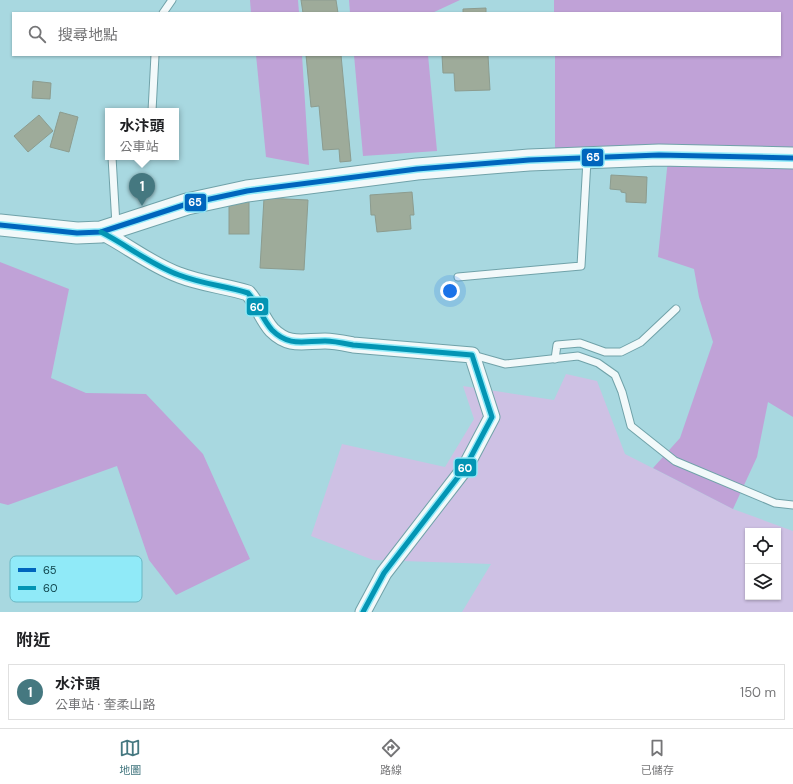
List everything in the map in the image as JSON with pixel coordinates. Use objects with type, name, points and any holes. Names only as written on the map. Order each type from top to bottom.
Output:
[{"type":"street","points":[[0,225],[77,233],[108,229],[188,204],[247,191],[417,169],[529,160],[659,155],[793,158]]},
{"type":"street","points":[[108,229],[118,240],[159,266],[178,275],[248,294],[252,298],[266,323],[279,336],[286,340],[295,343],[333,341],[352,345],[472,355],[492,417],[465,468],[384,572],[363,612]]},
{"type":"lane","points":[[164,12],[172,0]]},
{"type":"lane","points":[[152,108],[155,56]]},
{"type":"lane","points":[[458,277],[581,266],[587,158]]},
{"type":"lane","points":[[108,229],[112,160]]},
{"type":"lane","points":[[555,359],[557,345],[580,343],[605,352],[621,352],[641,342],[676,309]]},
{"type":"lane","points":[[472,355],[505,364],[578,356],[598,363],[615,375],[622,392],[631,426],[675,461],[775,503],[793,505]]},
{"type":"shaded area","points":[[250,0],[298,0],[299,12],[251,12]]},
{"type":"shaded area","points":[[349,0],[460,0],[434,12],[350,12]]},
{"type":"shaded area","points":[[554,0],[793,0],[793,417],[768,402],[757,457],[733,509],[653,468],[680,438],[713,342],[699,297],[694,269],[658,257],[668,159],[555,154],[555,56],[781,56],[781,12],[554,12]]},
{"type":"shaded area","points":[[256,56],[302,56],[309,165],[266,157]]},
{"type":"shaded area","points":[[354,56],[428,56],[437,151],[363,156]]},
{"type":"shaded area","points":[[0,262],[69,289],[51,378],[86,393],[146,394],[203,454],[250,559],[176,595],[149,560],[117,466],[8,505],[0,503]]},
{"type":"shaded area","points":[[566,374],[597,381],[625,454],[733,509],[793,531],[793,612],[462,612],[491,564],[373,560],[311,536],[342,444],[445,467],[474,419],[463,386],[554,400]]},
{"type":"building","points":[[301,0],[336,0],[338,12],[303,12]]},
{"type":"building","points":[[486,8],[486,12],[463,12],[463,9]]},
{"type":"building","points":[[306,56],[341,56],[351,161],[340,162],[339,149],[323,150],[319,106],[311,107]]},
{"type":"building","points":[[442,56],[488,56],[490,90],[455,91],[454,73],[443,73]]},
{"type":"building","points":[[33,81],[51,83],[50,99],[32,98]]},
{"type":"building","points":[[60,112],[78,117],[69,152],[50,147]]},
{"type":"building","points":[[39,115],[53,131],[28,152],[14,136]]},
{"type":"building","points":[[611,175],[647,177],[646,203],[626,202],[626,193],[621,192],[621,190],[610,189]]},
{"type":"building","points":[[412,192],[414,215],[410,215],[411,229],[377,232],[375,215],[371,215],[370,195]]},
{"type":"building","points":[[264,198],[308,200],[304,270],[260,268]]},
{"type":"building","points":[[229,201],[249,201],[249,234],[229,234]]},
{"type":"transit line","name":"65","points":[[0,225],[77,233],[101,232],[187,204],[247,191],[417,169],[529,160],[659,155],[793,158]]},
{"type":"transit line","name":"60","points":[[101,232],[169,271],[196,281],[248,293],[272,330],[284,339],[290,341],[332,341],[353,345],[472,355],[492,417],[465,468],[384,573],[363,612]]},
{"type":"place","name":"水汴頭","points":[[142,206]]}]
